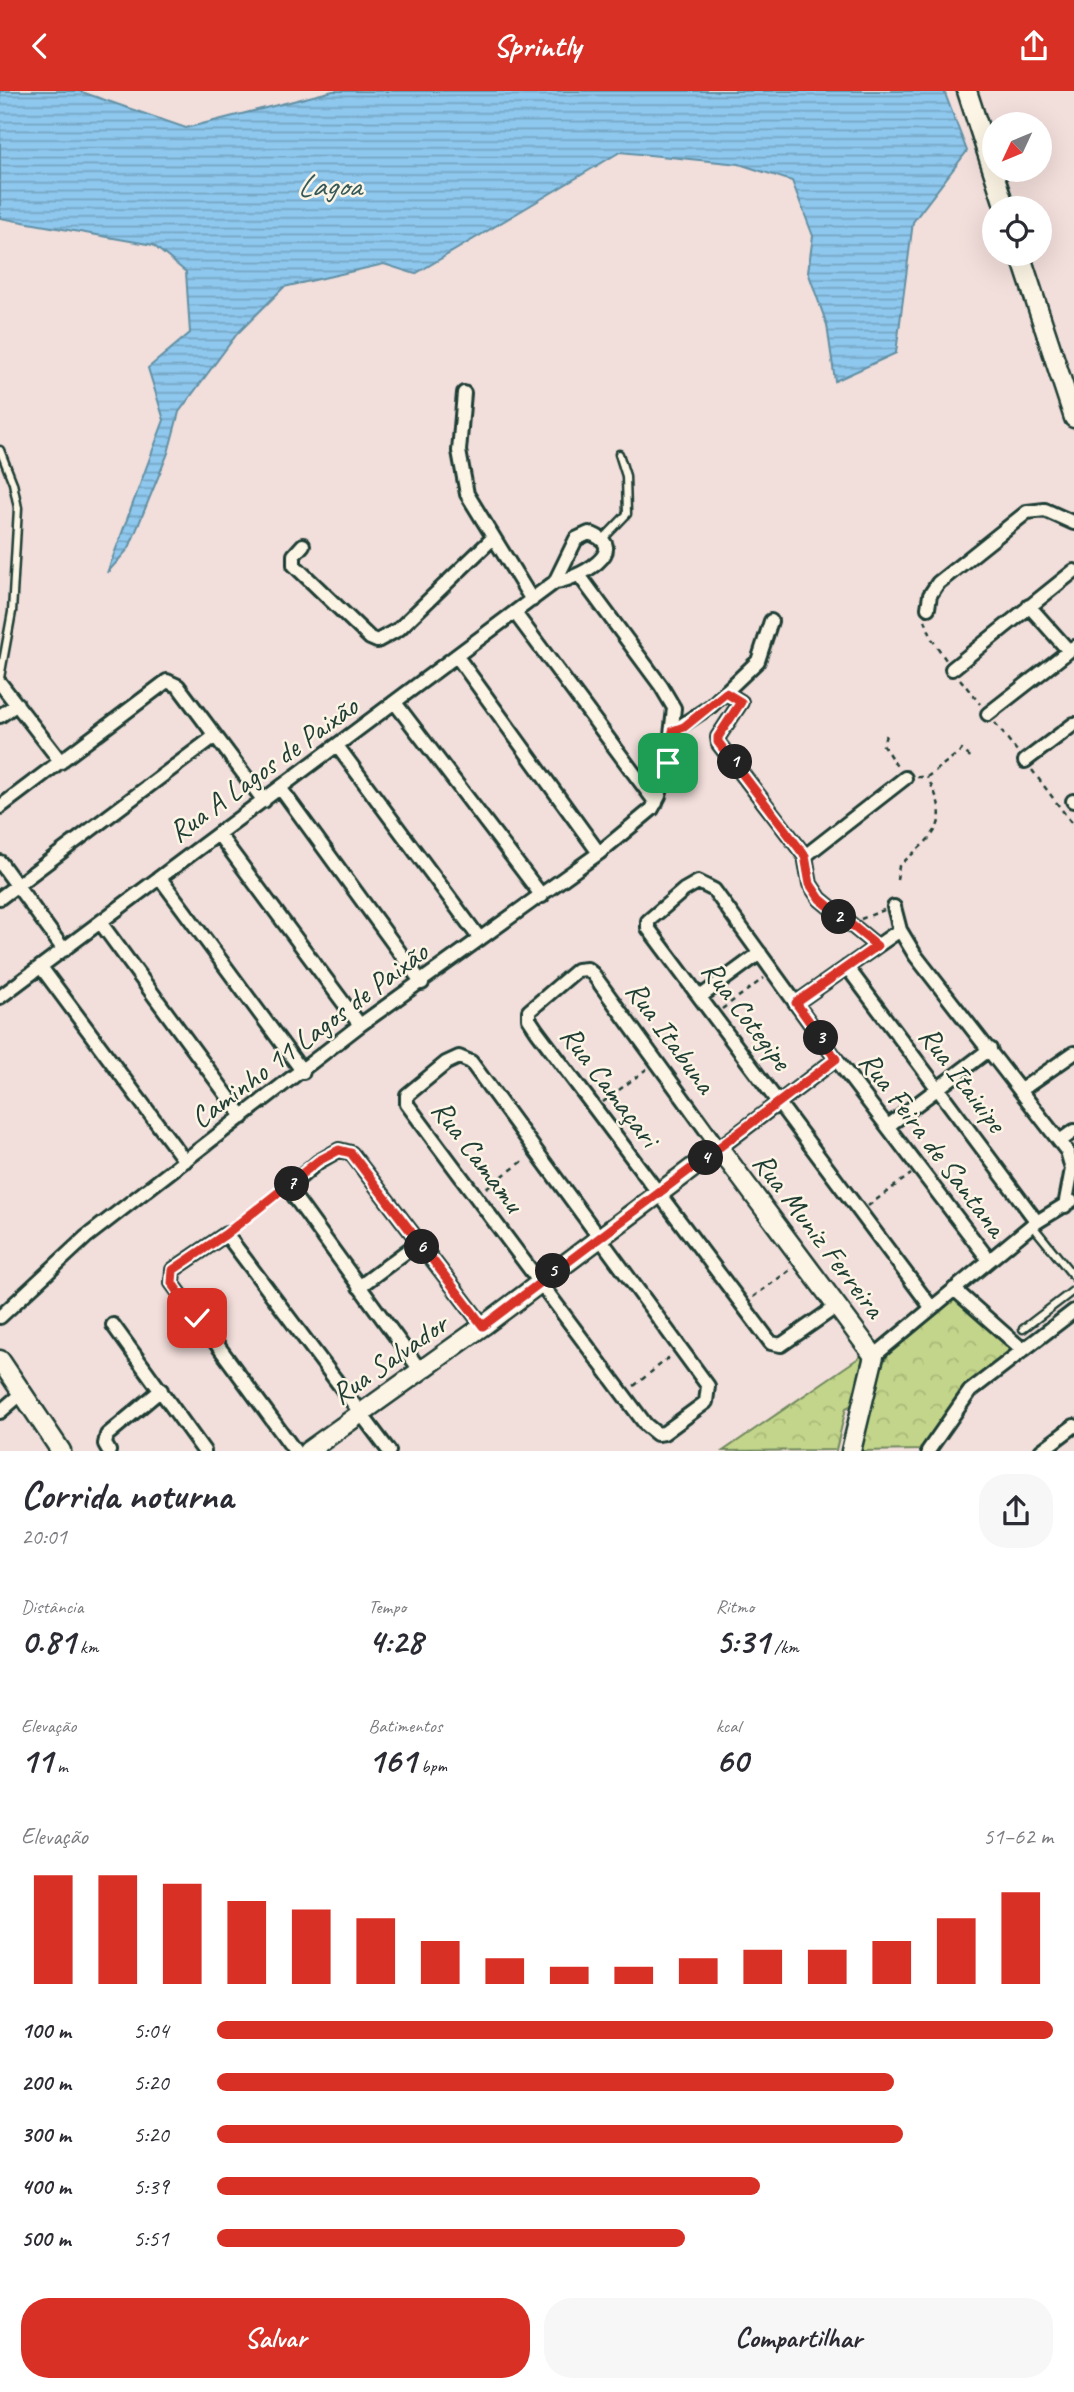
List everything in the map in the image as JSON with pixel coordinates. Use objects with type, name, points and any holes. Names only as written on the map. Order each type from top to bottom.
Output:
[{"type":"street","points":[[967,91],[1001,196]]},
{"type":"street","points":[[1024,266],[1074,418]]},
{"type":"street","points":[[464,393],[459,451],[467,494],[533,600]]},
{"type":"street","points":[[928,608],[930,595],[938,583],[1027,512],[1045,510],[1074,523]]},
{"type":"street","name":"Rua A Lagos de Paixão","points":[[0,997],[533,600],[555,582],[580,536],[589,533],[601,541],[604,556],[595,566],[579,575],[555,582]]},
{"type":"street","points":[[303,545],[293,555],[294,565],[370,638],[377,641],[389,637],[399,629],[494,538]]},
{"type":"street","points":[[952,669],[1074,571]]},
{"type":"street","points":[[579,575],[668,695],[675,715],[656,803]]},
{"type":"street","points":[[988,714],[1071,649],[1029,606]]},
{"type":"street","points":[[515,613],[656,803]]},
{"type":"street","points":[[673,731],[684,727],[726,693],[760,659],[771,621]]},
{"type":"street","points":[[458,658],[599,853]]},
{"type":"street","points":[[0,680],[61,762]]},
{"type":"street","points":[[0,807],[167,681],[174,682],[264,801]]},
{"type":"street","points":[[726,693],[741,702],[718,737],[718,742],[805,856],[814,892],[826,906],[877,946]]},
{"type":"street","points":[[0,716],[17,704]]},
{"type":"street","points":[[396,704],[542,896]]},
{"type":"street","points":[[1025,761],[1074,724]]},
{"type":"street","points":[[0,898],[215,736]]},
{"type":"street","points":[[338,747],[480,939]]},
{"type":"street","points":[[805,856],[905,778]]},
{"type":"street","points":[[281,789],[422,983]]},
{"type":"street","name":"Caminho 11 Lagos de Paixão","points":[[0,1317],[86,1237],[303,1072],[360,1025],[422,983],[599,853],[656,803]]},
{"type":"street","points":[[219,835],[360,1025]]},
{"type":"street","points":[[0,862],[64,950]]},
{"type":"street","points":[[160,878],[303,1072]]},
{"type":"street","name":"Rua Feira de Santana","points":[[677,895],[698,883],[709,886],[989,1260]]},
{"type":"street","name":"Rua Cotegipe","points":[[677,895],[648,921],[647,925],[931,1307]]},
{"type":"street","points":[[894,907],[900,930],[915,955],[1067,1151],[1072,1169],[1069,1203],[1074,1218]]},
{"type":"street","points":[[100,922],[243,1117]]},
{"type":"street","points":[[796,1003],[900,930]]},
{"type":"street","points":[[700,997],[760,953]]},
{"type":"street","points":[[41,967],[185,1161]]},
{"type":"street","name":"Rua Itaiuipe","points":[[847,967],[1035,1224]]},
{"type":"street","name":"Rua Itabuna","points":[[573,973],[581,969],[593,974],[719,1148]]},
{"type":"street","name":"Rua Camaçari","points":[[573,973],[528,1011],[529,1019],[771,1343],[779,1346],[836,1306]]},
{"type":"street","points":[[888,1126],[990,1049]]},
{"type":"street","points":[[1021,1090],[1074,1053]]},
{"type":"street","name":"Rua Camamu","points":[[458,1057],[471,1062],[534,1153],[708,1386],[709,1398],[700,1408],[664,1433],[652,1431],[623,1394],[407,1104],[408,1093],[446,1063],[458,1057]]},
{"type":"street","name":"Rua Salvador","points":[[308,1451],[483,1326],[836,1059]]},
{"type":"street","points":[[1060,1141],[1074,1131]]},
{"type":"street","name":"Rua Muniz Ferreira","points":[[719,1148],[874,1356]]},
{"type":"street","points":[[420,1370],[288,1188],[332,1152],[339,1150],[351,1153],[483,1326]]},
{"type":"street","name":"Rua Muniz Ferreira","points":[[850,1451],[874,1356],[989,1260],[1035,1224],[1069,1203]]},
{"type":"street","points":[[295,1451],[172,1283],[173,1270],[226,1234],[389,1451]]},
{"type":"street","points":[[359,1287],[419,1242]]},
{"type":"street","points":[[954,1289],[1023,1350]]},
{"type":"street","points":[[928,1451],[970,1391],[1074,1311]]},
{"type":"street","points":[[113,1325],[204,1451]]},
{"type":"street","points":[[1,1363],[61,1451]]},
{"type":"street","points":[[109,1451],[105,1444],[107,1435],[161,1390]]},
{"type":"street","points":[[0,1412],[22,1393]]},
{"type":"street","points":[[1043,1450],[1074,1426]]},
{"type":"lane","points":[[0,450],[13,483],[18,508],[12,612],[0,680]]},
{"type":"lane","points":[[601,541],[627,514],[626,476],[619,454]]},
{"type":"lane","points":[[1035,1224],[1074,1277]]},
{"type":"lane","points":[[1023,1329],[1074,1290]]},
{"type":"path","points":[[886,735],[883,745],[905,778],[927,777],[957,751],[968,751],[974,759]]},
{"type":"path","points":[[897,880],[898,866],[916,852],[940,821],[941,807],[927,777]]},
{"type":"path","points":[[851,925],[867,914],[894,907]]},
{"type":"path","points":[[714,1016],[774,971]]},
{"type":"path","points":[[595,1108],[656,1062]]},
{"type":"path","points":[[475,1196],[534,1153]]},
{"type":"path","points":[[860,1212],[920,1167]]},
{"type":"path","points":[[226,1234],[288,1188]]},
{"type":"path","points":[[742,1305],[802,1262]]},
{"type":"path","points":[[623,1394],[680,1349]]},
{"type":"green space","points":[[954,1297],[1012,1348],[968,1387],[922,1450],[861,1451],[873,1393],[885,1360],[908,1334]]},
{"type":"green space","points":[[863,1355],[856,1403],[846,1408],[836,1450],[723,1451]]},
{"type":"water","name":"Lagoa","points":[[0,91],[79,91],[186,128],[333,91],[944,91],[967,151],[913,222],[896,353],[835,381],[827,325],[808,272],[813,236],[792,181],[739,164],[620,152],[415,274],[384,264],[284,287],[237,334],[179,412],[168,453],[129,548],[107,573],[164,420],[148,368],[190,333],[186,272],[153,245],[0,218]]},
{"type":"route","points":[[197,1318],[172,1283],[170,1277],[173,1270],[288,1188],[318,1161],[332,1152],[345,1150],[351,1153],[483,1326],[836,1059],[796,1003],[877,946],[826,906],[814,892],[807,873],[805,856],[734,760],[719,744],[718,737],[741,702],[726,693],[684,727],[673,731],[668,763]]}]
